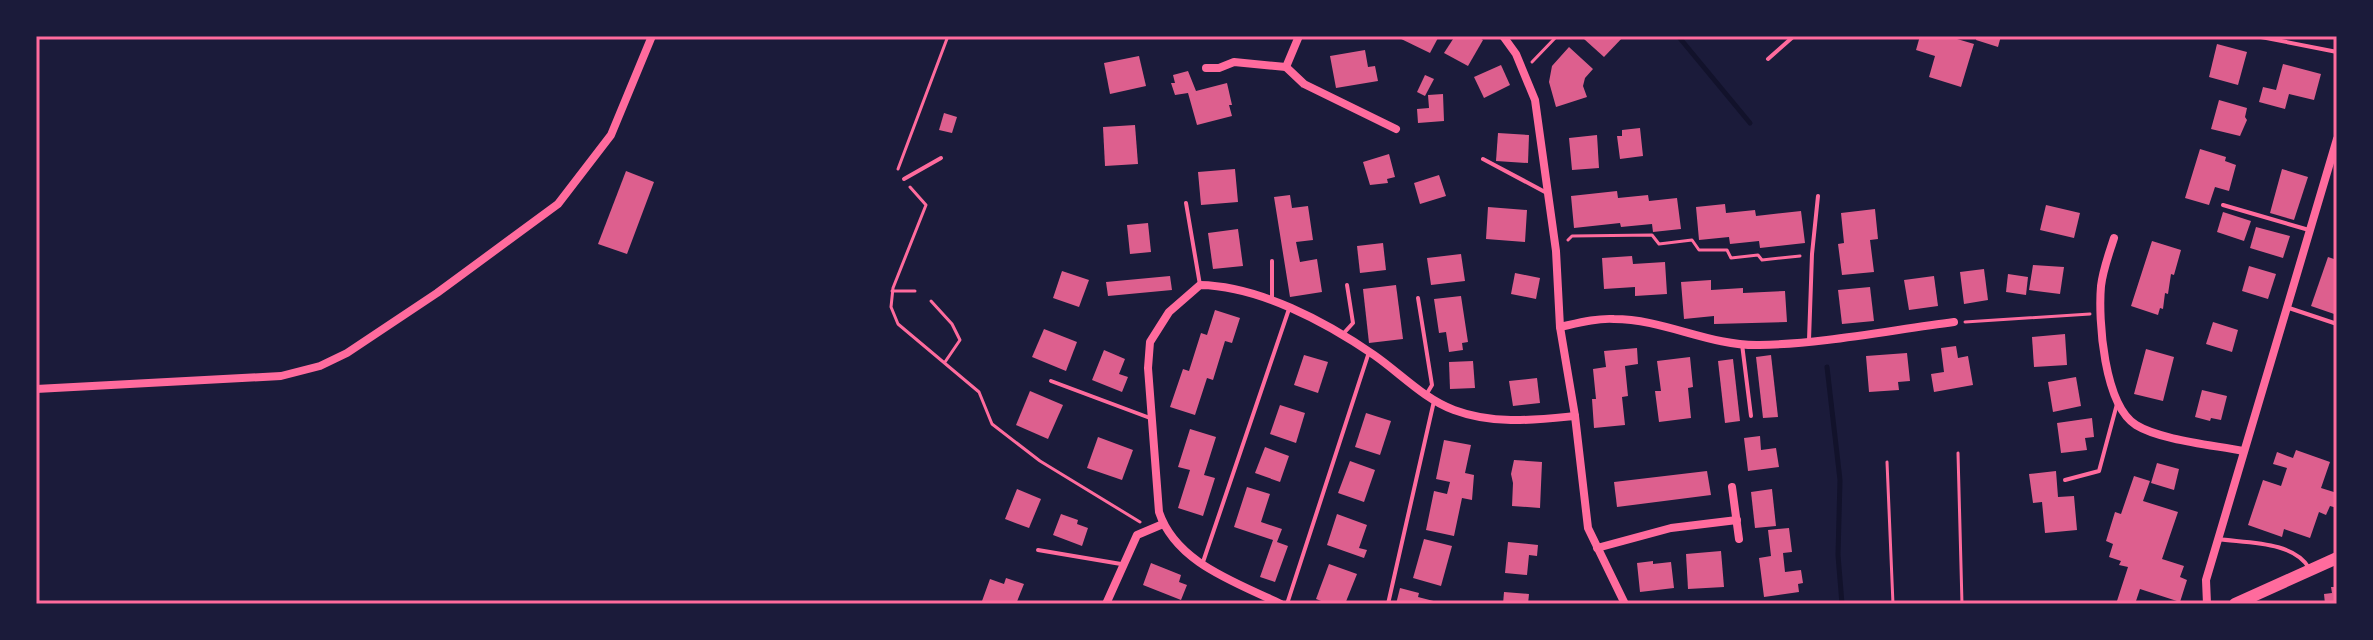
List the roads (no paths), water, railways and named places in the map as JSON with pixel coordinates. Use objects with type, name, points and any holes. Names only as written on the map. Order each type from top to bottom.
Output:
[{"type":"main road","points":[[2235,604],[2337,558]]},
{"type":"street","points":[[36,389],[281,376],[320,366],[347,353],[558,204],[611,135],[652,36]]},
{"type":"street","points":[[1286,67],[1299,36]]},
{"type":"street","points":[[1503,36],[1535,100],[1556,251],[1560,327],[1575,416],[1588,528],[1625,604]]},
{"type":"street","points":[[1206,68],[1219,68],[1234,62],[1286,67],[1304,84],[1396,129]]},
{"type":"street","points":[[2207,604],[2206,580],[2337,139]]},
{"type":"street","points":[[2114,238],[2101,283],[2101,314],[2107,362],[2117,404],[2125,416],[2149,431],[2243,451]]},
{"type":"street","points":[[1284,604],[1202,565],[1186,553],[1163,524],[1155,477],[1148,368],[1150,342],[1177,304],[1200,285],[1223,285],[1247,291],[1342,335],[1430,398],[1453,410],[1486,420],[1575,416]]},
{"type":"street","points":[[1560,327],[1590,320],[1640,321],[1721,342],[1758,345],[1954,322]]},
{"type":"street","points":[[1732,487],[1739,539]]},
{"type":"street","points":[[1597,548],[1671,528],[1737,520]]},
{"type":"street","points":[[1106,604],[1137,535],[1163,524]]},
{"type":"lane","points":[[1768,59],[1794,36]]},
{"type":"lane","points":[[2256,36],[2337,52]]},
{"type":"lane","points":[[904,179],[941,158]]},
{"type":"lane","points":[[1483,159],[1548,194]]},
{"type":"lane","points":[[1809,340],[1818,196]]},
{"type":"lane","points":[[1186,203],[1200,285]]},
{"type":"lane","points":[[2223,205],[2309,230]]},
{"type":"lane","points":[[1271,301],[1274,292],[1272,261]]},
{"type":"lane","points":[[1342,335],[1353,323],[1347,285]]},
{"type":"lane","points":[[1388,604],[1432,385],[1418,298]]},
{"type":"lane","points":[[2286,307],[2337,324]]},
{"type":"lane","points":[[1202,565],[1289,309]]},
{"type":"lane","points":[[1742,344],[1751,416]]},
{"type":"lane","points":[[1284,604],[1369,352]]},
{"type":"lane","points":[[1051,381],[1152,419]]},
{"type":"lane","points":[[2065,480],[2099,471],[2117,404]]},
{"type":"lane","points":[[2218,539],[2283,549],[2304,559],[2310,570]]},
{"type":"lane","points":[[1038,550],[1124,565]]},
{"type":"waterway","points":[[1678,36],[1750,123]]},
{"type":"waterway","points":[[1827,367],[1840,480],[1838,555],[1842,604]]}]
